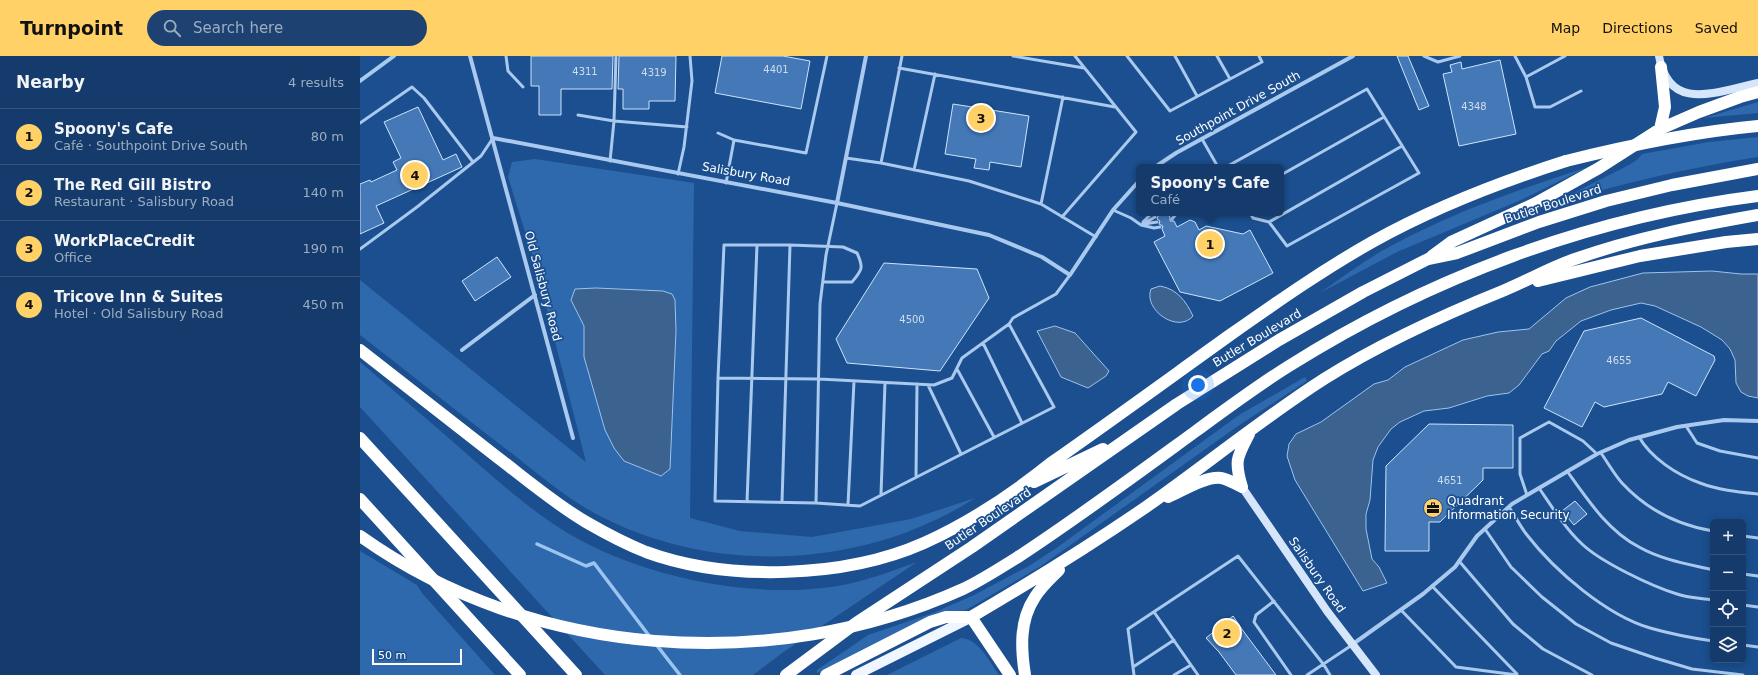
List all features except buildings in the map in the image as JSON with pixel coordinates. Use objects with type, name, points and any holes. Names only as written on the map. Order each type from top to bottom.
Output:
[{"type":"highway","points":[[1660,62],[1665,107],[1660,129]]},
{"type":"highway","points":[[1428,259],[1451,242],[1536,203],[1599,168],[1660,129],[1699,112],[1758,92]]},
{"type":"highway","points":[[360,350],[560,505],[579,518],[606,533],[646,552],[686,563],[757,572],[826,569],[866,562],[905,551],[950,531],[980,514],[1015,491],[1051,463],[1285,296],[1374,240],[1426,214],[1499,183],[1566,161],[1640,143],[1697,132],[1758,126]]},
{"type":"highway","name":"Butler Boulevard","points":[[786,675],[856,623],[972,547],[1176,404],[1279,340],[1362,292],[1428,259],[1457,253],[1539,222],[1606,201],[1672,184],[1758,169]]},
{"type":"highway","points":[[360,536],[432,579],[488,604],[537,621],[584,632],[631,640],[692,644],[751,643],[835,631],[923,605],[964,588],[1018,557],[1084,513],[1233,404],[1288,366],[1398,305],[1512,256],[1570,237],[1623,222],[1674,210],[1758,196]]},
{"type":"highway","points":[[826,675],[930,622],[946,617],[971,617],[1070,559],[1325,379],[1395,339],[1453,311],[1511,288],[1574,259],[1643,238],[1758,215]]},
{"type":"highway","points":[[1511,288],[1640,256],[1726,242],[1758,239]]},
{"type":"highway","points":[[1242,487],[1237,461],[1238,454],[1250,431]]},
{"type":"highway","points":[[1015,491],[1136,433]]},
{"type":"highway","points":[[360,438],[576,675]]},
{"type":"highway","points":[[1147,506],[1206,480],[1215,478],[1223,478],[1242,487]]},
{"type":"highway","points":[[360,499],[520,675]]},
{"type":"highway","points":[[1025,675],[1022,637],[1027,612],[1035,597],[1070,559]]},
{"type":"highway","points":[[971,617],[1010,675]]},
{"type":"main road","points":[[856,675],[971,617]]},
{"type":"street","points":[[360,81],[394,56]]},
{"type":"street","points":[[470,56],[493,138]]},
{"type":"street","points":[[837,203],[866,56]]},
{"type":"street","name":"Southpoint Drive South","points":[[1160,164],[1202,139],[1351,57]]},
{"type":"street","points":[[1660,62],[1674,88],[1685,94],[1703,95],[1758,83]]},
{"type":"street","name":"Salisbury Road","points":[[493,138],[837,203],[989,235],[1042,257],[1070,275]]},
{"type":"street","name":"Old Salisbury Road","points":[[493,138],[573,438]]},
{"type":"street","points":[[1070,275],[1113,210],[1136,183]]},
{"type":"street","points":[[462,350],[535,295]]},
{"type":"street","points":[[1353,644],[1401,610],[1455,567],[1477,536],[1509,507],[1527,495],[1599,454],[1629,440],[1686,426],[1724,420],[1758,422]]},
{"type":"street","name":"Salisbury Road","points":[[1242,487],[1327,611],[1376,675]]},
{"type":"lane","points":[[506,56],[508,70],[523,87]]},
{"type":"lane","points":[[610,161],[614,121],[616,56]]},
{"type":"lane","points":[[678,174],[684,147],[692,81],[690,56]]},
{"type":"lane","points":[[718,134],[734,140],[806,153],[827,56]]},
{"type":"lane","points":[[881,163],[902,56]]},
{"type":"lane","points":[[1013,56],[1085,68]]},
{"type":"lane","points":[[1062,217],[1136,132],[1075,56]]},
{"type":"lane","points":[[1128,56],[1170,111],[1262,62],[1259,56]]},
{"type":"lane","points":[[1175,56],[1197,96]]},
{"type":"lane","points":[[1217,56],[1230,79]]},
{"type":"lane","points":[[1424,56],[1438,62],[1460,56]]},
{"type":"lane","points":[[1515,56],[1526,77],[1535,107],[1550,107],[1581,91]]},
{"type":"lane","points":[[1526,77],[1565,56]]},
{"type":"lane","points":[[899,68],[1115,107]]},
{"type":"lane","points":[[914,170],[935,74]]},
{"type":"lane","points":[[360,123],[412,87],[424,98],[473,162]]},
{"type":"lane","points":[[1231,164],[1367,89],[1419,173],[1287,246],[1269,222],[1253,218],[1252,216]]},
{"type":"lane","points":[[1041,204],[1063,97]]},
{"type":"lane","points":[[578,115],[614,121],[687,127]]},
{"type":"lane","points":[[1284,173],[1384,117]]},
{"type":"lane","points":[[360,249],[418,207],[481,156],[493,138]]},
{"type":"lane","points":[[1202,139],[1216,164]]},
{"type":"lane","points":[[726,183],[734,140]]},
{"type":"lane","points":[[1284,213],[1402,146]]},
{"type":"lane","points":[[846,158],[881,163],[969,181],[1041,204],[1096,237]]},
{"type":"lane","points":[[816,503],[820,304],[828,248],[837,203]]},
{"type":"lane","points":[[1113,210],[1131,218],[1141,225],[1154,228],[1160,227]]},
{"type":"lane","points":[[1141,225],[1149,216]]},
{"type":"lane","points":[[1269,222],[1280,216]]},
{"type":"lane","points":[[1141,225],[1155,217]]},
{"type":"lane","points":[[1141,225],[1158,222]]},
{"type":"lane","points":[[823,282],[852,282],[861,270],[861,263],[857,253],[843,247],[828,248],[790,245],[724,245],[718,378],[715,501],[816,503],[860,506],[1054,407],[1008,324]]},
{"type":"lane","points":[[747,502],[757,245]]},
{"type":"lane","points":[[782,502],[790,245]]},
{"type":"lane","points":[[718,378],[819,379],[934,385],[952,378],[962,358],[1008,324],[1013,318],[1056,294],[1070,275]]},
{"type":"lane","points":[[983,343],[1022,423]]},
{"type":"lane","points":[[957,370],[994,437]]},
{"type":"lane","points":[[848,505],[854,381]]},
{"type":"lane","points":[[881,494],[886,383]]},
{"type":"lane","points":[[916,477],[917,384]]},
{"type":"lane","points":[[928,385],[961,454]]},
{"type":"lane","points":[[1527,495],[1520,474],[1520,438],[1549,422],[1583,441],[1599,454],[1621,482],[1641,501],[1665,517],[1695,528],[1710,530]]},
{"type":"lane","points":[[1686,426],[1697,443],[1720,451],[1758,458]]},
{"type":"lane","points":[[1639,437],[1645,447],[1654,456],[1676,471],[1700,483],[1730,491],[1758,494]]},
{"type":"lane","points":[[1567,472],[1591,505],[1616,531],[1638,547],[1675,562],[1710,569]]},
{"type":"lane","points":[[1539,488],[1560,518],[1583,545],[1608,562],[1634,576],[1677,594],[1710,600]]},
{"type":"lane","points":[[1509,507],[1527,535],[1553,563],[1579,587],[1609,609],[1649,628],[1710,641]]},
{"type":"lane","points":[[1485,529],[1512,567],[1542,597],[1576,624],[1611,644],[1692,669],[1742,675]]},
{"type":"lane","points":[[1746,536],[1758,538]]},
{"type":"lane","points":[[1134,675],[1128,629],[1238,556],[1324,665],[1330,675]]},
{"type":"lane","points":[[1459,561],[1513,624],[1543,649],[1592,675]]},
{"type":"lane","points":[[1746,574],[1758,576]]},
{"type":"lane","points":[[1432,586],[1517,675]]},
{"type":"lane","points":[[1274,601],[1256,615],[1254,622],[1291,675]]},
{"type":"lane","points":[[1746,605],[1758,607]]},
{"type":"lane","points":[[1401,610],[1456,667],[1517,675]]},
{"type":"lane","points":[[1154,612],[1198,675]]},
{"type":"lane","points":[[1133,667],[1174,640]]},
{"type":"lane","points":[[1307,675],[1324,665],[1353,644]]},
{"type":"lane","points":[[1746,645],[1758,647]]},
{"type":"lane","points":[[1174,675],[1191,665]]},
{"type":"shaded area","points":[[1758,102],[1758,113],[1704,118]]},
{"type":"shaded area","points":[[1758,137],[1758,157],[1653,177],[1550,205],[1629,165],[1638,159],[1642,154],[1709,142]]},
{"type":"shaded area","points":[[535,159],[694,183],[690,518],[740,531],[812,537],[911,519],[975,498],[933,521],[887,539],[840,550],[791,556],[742,555],[694,549],[647,536],[590,511],[556,488],[360,335],[360,280],[586,462],[535,264],[508,177],[512,162]],"holes":[[[596,288],[663,291],[672,294],[675,300],[676,331],[670,468],[661,476],[614,448],[605,430],[584,357],[584,326],[575,289]]]},
{"type":"shaded area","points":[[1588,167],[1521,200],[1397,252],[1320,293],[1382,251],[1439,222],[1512,193]]},
{"type":"shaded area","points":[[1712,271],[1758,274],[1758,398],[1748,396],[1741,392],[1736,383],[1735,360],[1730,349],[1722,340],[1701,327],[1655,306],[1641,303],[1611,310],[1581,321],[1556,341],[1549,351],[1542,354],[1519,385],[1509,393],[1487,396],[1449,408],[1424,411],[1400,422],[1391,429],[1378,447],[1373,460],[1370,500],[1366,514],[1366,529],[1372,559],[1379,567],[1387,583],[1363,591],[1295,480],[1287,456],[1289,444],[1296,434],[1321,422],[1374,384],[1388,380],[1405,367],[1463,340],[1498,332],[1529,329],[1566,298],[1590,287],[1643,273]]},
{"type":"shaded area","points":[[1160,286],[1171,290],[1180,296],[1193,316],[1187,321],[1179,322],[1171,321],[1157,312],[1152,305],[1150,297],[1151,289]]},
{"type":"shaded area","points":[[596,288],[663,291],[672,294],[675,300],[676,331],[670,469],[661,476],[624,461],[614,448],[605,430],[584,357],[584,326],[571,300],[575,289]]},
{"type":"shaded area","points":[[1055,326],[1075,333],[1109,371],[1106,376],[1088,388],[1061,377],[1037,331]]},
{"type":"shaded area","points":[[360,362],[530,507],[555,525],[586,543],[620,558],[657,571],[696,581],[735,587],[775,590],[812,589],[848,584],[874,577],[917,562],[785,651],[753,675],[605,675],[360,407]]},
{"type":"shaded area","points":[[1305,377],[1307,381],[1238,426],[1041,566],[966,610],[936,613],[817,673],[817,670],[868,635],[933,613],[974,595],[1029,566],[1055,549],[1239,415]]},
{"type":"shaded area","points":[[360,551],[417,585],[422,593],[495,675],[360,675]]},
{"type":"shaded area","points":[[961,638],[967,639],[978,646],[999,675],[887,675]]},
{"type":"waterway","points":[[537,544],[586,566],[594,563],[650,637]]},
{"type":"waterway","points":[[655,643],[680,675]]},
{"type":"place","name":"WorkPlaceCredit","points":[[981,118]]},
{"type":"place","name":"Tricove Inn & Suites","points":[[415,175]]},
{"type":"place","name":"Spoony's Cafe","points":[[1210,244]]},
{"type":"place","name":"Quadrant Information Security","points":[[1433,508]]},
{"type":"place","name":"The Red Gill Bistro","points":[[1227,633]]}]
